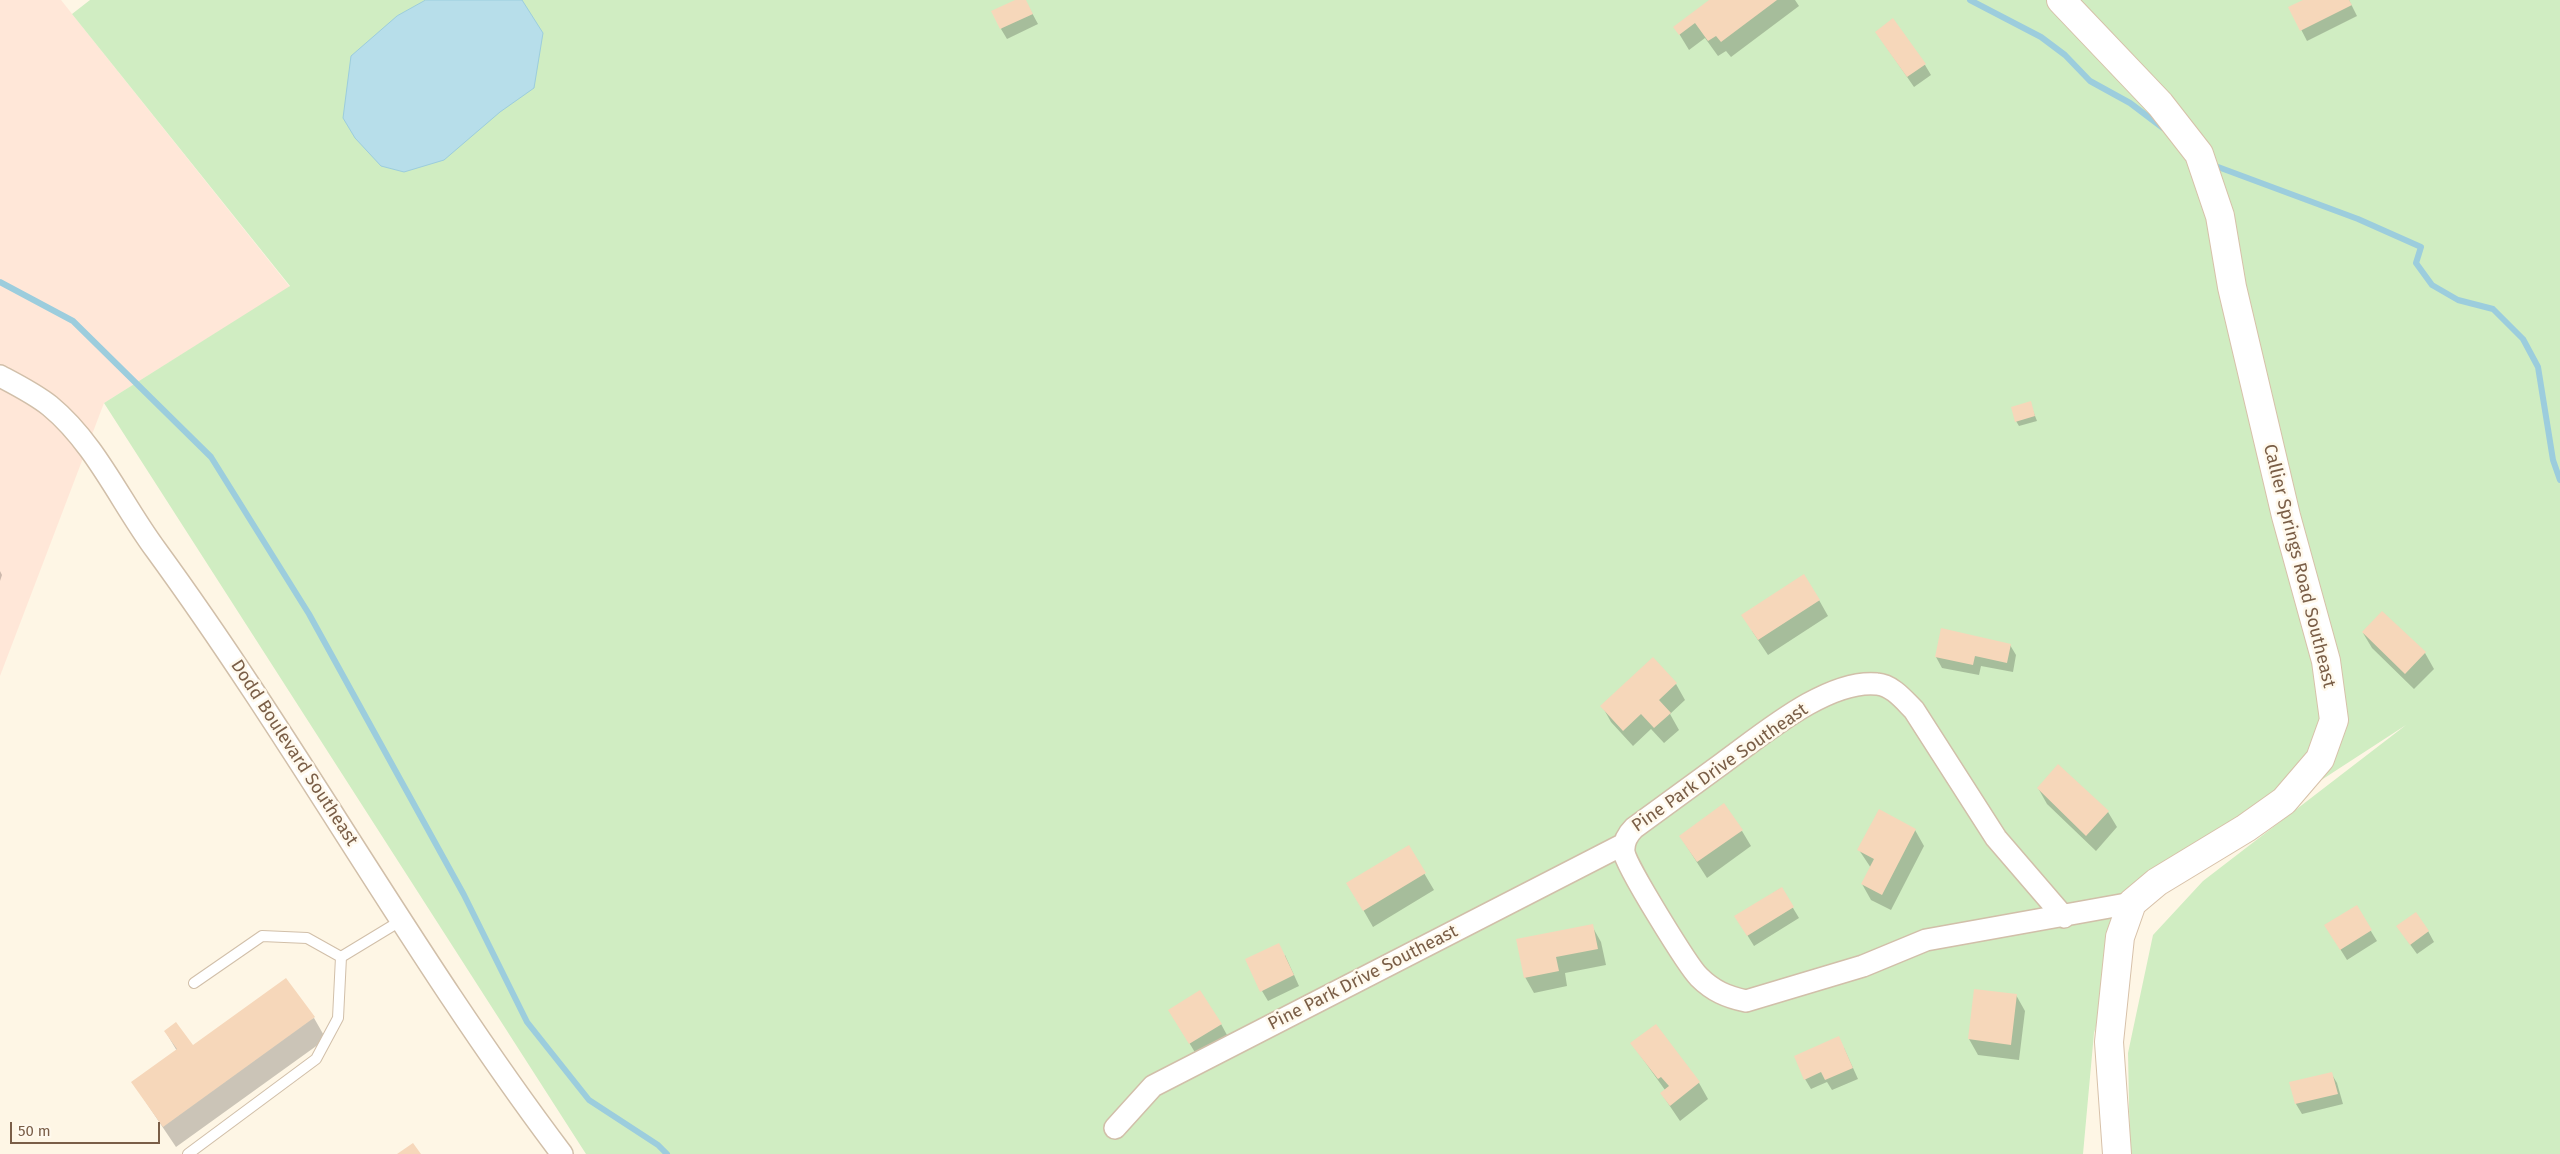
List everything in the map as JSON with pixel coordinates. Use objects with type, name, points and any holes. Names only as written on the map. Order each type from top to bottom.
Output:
[{"type":"street","name":"Callier Springs Road Southeast","points":[[2061,0],[2160,104],[2200,154],[2220,216],[2232,287],[2286,516],[2326,661],[2334,720],[2320,759],[2284,801],[2246,828],[2157,882],[2132,903]]},
{"type":"street","name":"Dodd Boulevard Southeast","points":[[0,376],[50,407],[95,457],[133,520],[213,629],[402,920],[525,1105],[562,1154]]},
{"type":"street","name":"Pine Park Drive Southeast","points":[[2064,917],[1996,838],[1914,710],[1896,693],[1880,684],[1860,684],[1824,696],[1789,715],[1634,828],[1628,834],[1624,844],[1628,866],[1697,976],[1714,990],[1729,998],[1746,1001],[1863,966],[1926,940],[2064,917],[2132,903]]},
{"type":"street","name":"Pine Park Drive Southeast","points":[[1115,1128],[1153,1086],[1624,844]]},
{"type":"street","points":[[2118,1154],[2109,1042],[2120,938],[2132,903]]},
{"type":"lane","points":[[341,957],[402,920]]},
{"type":"lane","points":[[194,983],[262,936],[307,938],[341,957]]},
{"type":"lane","points":[[188,1154],[316,1059],[338,1018],[341,957]]},
{"type":"shaded area","points":[[0,0],[61,0],[290,287],[104,403],[0,676]]},
{"type":"green space","points":[[90,0],[2560,0],[2560,1154],[2130,1154],[2128,1053],[2153,935],[2203,881],[2406,725],[2132,903],[2094,1033],[2083,1154],[586,1154],[104,403],[290,286],[72,14]]},
{"type":"water","points":[[426,0],[522,0],[543,33],[534,88],[500,112],[444,160],[404,172],[381,166],[355,138],[343,118],[351,56],[397,16]]},
{"type":"building","points":[[1015,0],[1026,0],[1033,14],[1000,29],[991,11]]},
{"type":"building","points":[[1709,0],[1777,0],[1721,42],[1716,36],[1708,41],[1695,23],[1679,35],[1673,27]]},
{"type":"building","points":[[2303,0],[2349,0],[2352,5],[2300,31],[2288,7]]},
{"type":"building","points":[[1893,18],[1926,64],[1907,77],[1875,32]]},
{"type":"building","points":[[2031,401],[2035,416],[2015,422],[2011,407]]},
{"type":"building","points":[[1804,574],[1820,600],[1758,640],[1741,615]]},
{"type":"building","points":[[2382,611],[2426,652],[2405,674],[2362,632]]},
{"type":"building","points":[[1941,628],[2011,644],[2007,663],[1975,656],[1973,665],[1935,657]]},
{"type":"building","points":[[1653,657],[1677,683],[1659,700],[1671,713],[1654,728],[1641,714],[1623,731],[1600,706]]},
{"type":"building","points":[[2058,764],[2109,811],[2086,836],[2037,788]]},
{"type":"building","points":[[1724,803],[1743,830],[1697,862],[1679,836]]},
{"type":"building","points":[[1879,809],[1916,829],[1882,895],[1861,884],[1874,859],[1857,850]]},
{"type":"building","points":[[1409,845],[1426,873],[1363,911],[1346,883]]},
{"type":"building","points":[[1782,887],[1794,907],[1747,936],[1734,916]]},
{"type":"building","points":[[2357,905],[2372,930],[2340,950],[2324,925]]},
{"type":"building","points":[[2416,912],[2429,931],[2410,945],[2396,926]]},
{"type":"building","points":[[1593,924],[1598,949],[1556,957],[1559,971],[1524,978],[1516,939]]},
{"type":"building","points":[[1279,943],[1294,975],[1260,992],[1245,959]]},
{"type":"building","points":[[286,978],[315,1017],[163,1127],[131,1082],[177,1049],[164,1031],[176,1022],[193,1045]]},
{"type":"building","points":[[1974,989],[2017,994],[2011,1045],[1968,1039]]},
{"type":"building","points":[[1200,990],[1222,1024],[1189,1044],[1168,1010]]},
{"type":"building","points":[[1656,1024],[1700,1082],[1670,1106],[1660,1093],[1669,1086],[1661,1077],[1658,1079],[1630,1043]]},
{"type":"building","points":[[1839,1036],[1853,1068],[1825,1080],[1821,1072],[1804,1080],[1794,1056]]},
{"type":"building","points":[[2332,1072],[2338,1094],[2295,1104],[2289,1082]]},
{"type":"building","points":[[413,1143],[421,1154],[397,1154]]},
{"type":"waterway","points":[[1970,0],[2041,37],[2065,55],[2090,81],[2130,103],[2163,128]]},
{"type":"waterway","points":[[2210,164],[2358,219],[2421,247],[2416,263],[2432,285],[2458,300],[2493,309],[2523,339],[2538,367],[2553,460],[2560,480]]},
{"type":"waterway","points":[[0,282],[73,321],[211,457],[309,614],[464,895],[527,1022],[589,1100],[658,1145],[667,1154]]}]
